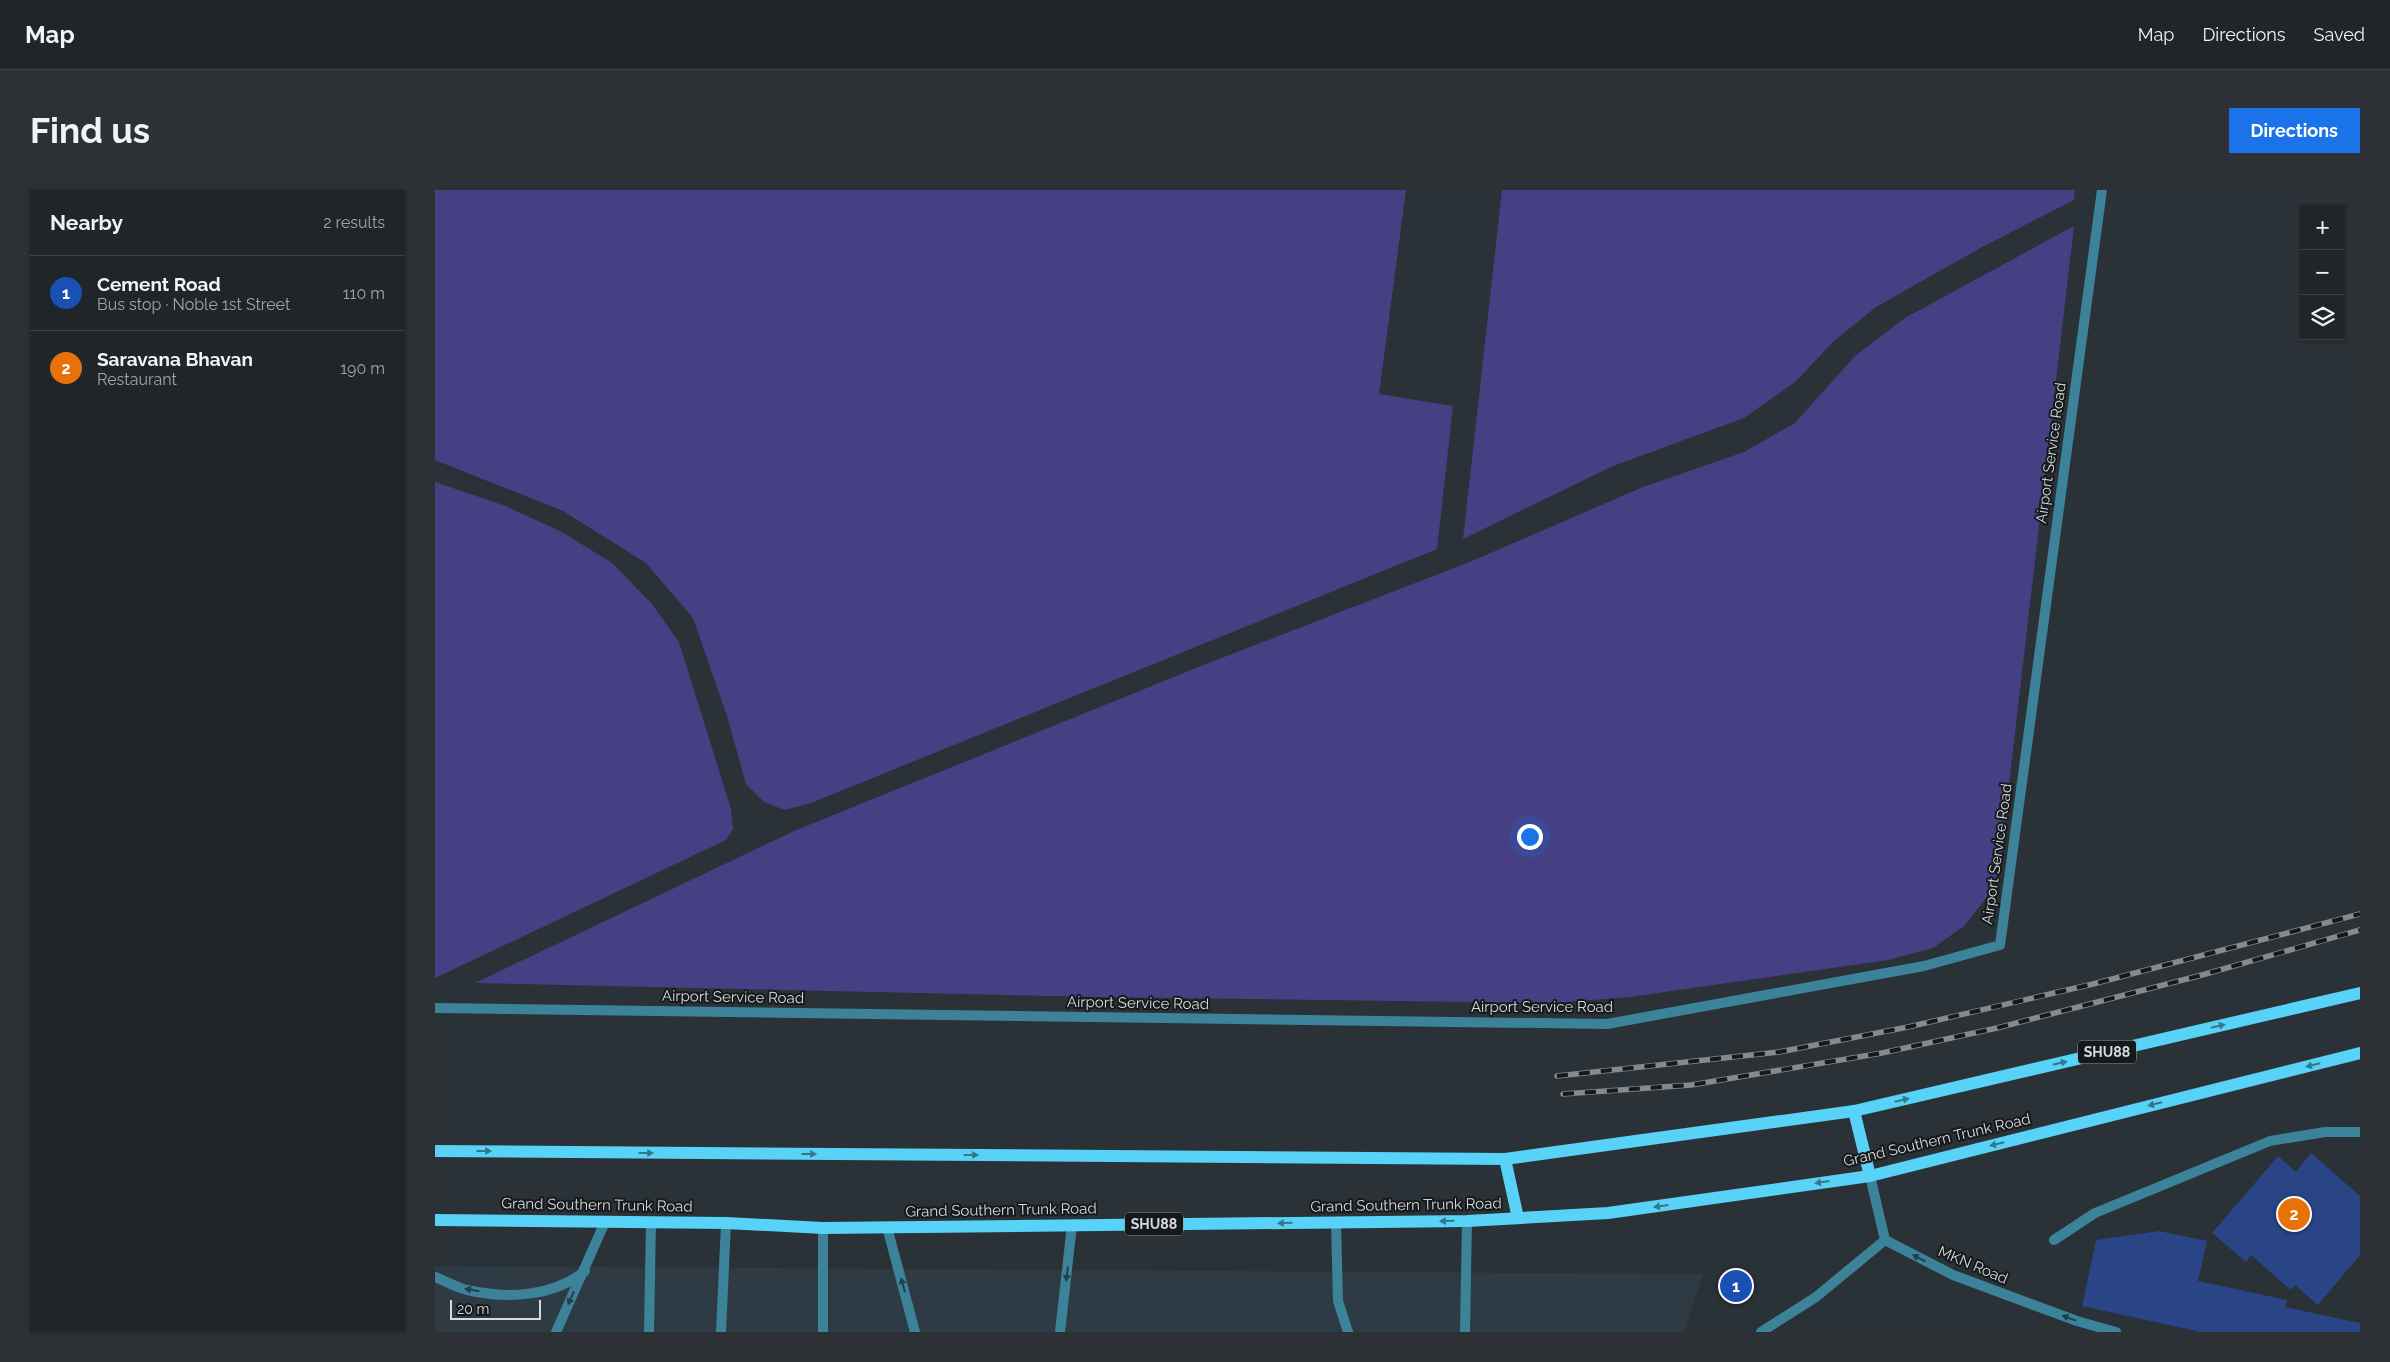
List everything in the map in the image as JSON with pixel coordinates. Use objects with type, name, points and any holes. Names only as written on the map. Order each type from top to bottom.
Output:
[{"type":"main road","name":"SHU88","points":[[435,1151],[1505,1159],[1854,1111],[2360,993]]},
{"type":"main road","name":"Grand Southern Trunk Road","points":[[435,1220],[726,1223],[823,1228],[1467,1221],[1608,1213],[1871,1176],[2360,1053]]},
{"type":"main road","points":[[1854,1111],[1871,1176]]},
{"type":"main road","points":[[1505,1159],[1518,1218]]},
{"type":"street","name":"Airport Service Road","points":[[435,1008],[1607,1024],[1924,966],[2000,945],[2102,190]]},
{"type":"street","points":[[2054,1240],[2095,1213],[2270,1141],[2325,1132],[2360,1132]]},
{"type":"street","points":[[1761,1332],[1816,1297],[1885,1240],[1871,1176]]},
{"type":"street","points":[[1465,1332],[1467,1221]]},
{"type":"street","points":[[556,1332],[585,1271],[605,1222]]},
{"type":"street","points":[[1337,1222],[1338,1301],[1348,1332]]},
{"type":"street","points":[[649,1332],[651,1223]]},
{"type":"street","points":[[721,1332],[726,1223]]},
{"type":"street","points":[[1060,1332],[1072,1225]]},
{"type":"street","points":[[887,1227],[915,1332]]},
{"type":"street","points":[[823,1228],[823,1332]]},
{"type":"street","name":"MKN Road","points":[[1885,1240],[1953,1275],[2077,1321],[2116,1332]]},
{"type":"street","points":[[435,1277],[467,1290],[503,1294],[538,1294],[572,1281],[585,1271]]},
{"type":"shaded area","points":[[435,190],[1406,190],[1379,394],[1453,406],[1437,549],[811,803],[785,810],[764,802],[746,784],[727,716],[693,618],[646,563],[563,511],[435,460]]},
{"type":"shaded area","points":[[1502,190],[2075,190],[2074,200],[1984,246],[1876,307],[1834,341],[1795,382],[1744,418],[1613,466],[1463,539]]},
{"type":"shaded area","points":[[2074,226],[1999,870],[1990,893],[1964,926],[1933,948],[1888,960],[1630,997],[1553,1003],[1097,997],[475,983],[794,831],[1211,662],[1472,561],[1643,487],[1744,452],[1795,423],[1855,356],[1905,318]]},
{"type":"shaded area","points":[[435,482],[503,505],[562,532],[612,563],[652,604],[679,642],[731,809],[733,829],[726,840],[435,978]]},
{"type":"shaded area","points":[[435,1266],[1703,1274],[1684,1332],[435,1332]]},
{"type":"building","points":[[2311,1153],[2360,1196],[2360,1255],[2318,1305],[2295,1285],[2291,1290],[2251,1255],[2246,1262],[2212,1233],[2278,1156],[2296,1172]]},
{"type":"building","points":[[2159,1231],[2207,1241],[2198,1281],[2287,1300],[2285,1307],[2360,1323],[2360,1332],[2201,1332],[2082,1306],[2096,1240]]},
{"type":"railway","points":[[1557,1076],[1779,1052],[1908,1027],[2093,984],[2360,914]]},
{"type":"railway","points":[[1563,1094],[1691,1085],[1882,1053],[1997,1028],[2202,975],[2360,930]]},
{"type":"place","name":"Saravana Bhavan","points":[[2294,1214]]},
{"type":"place","name":"Cement Road","points":[[1736,1286]]}]
